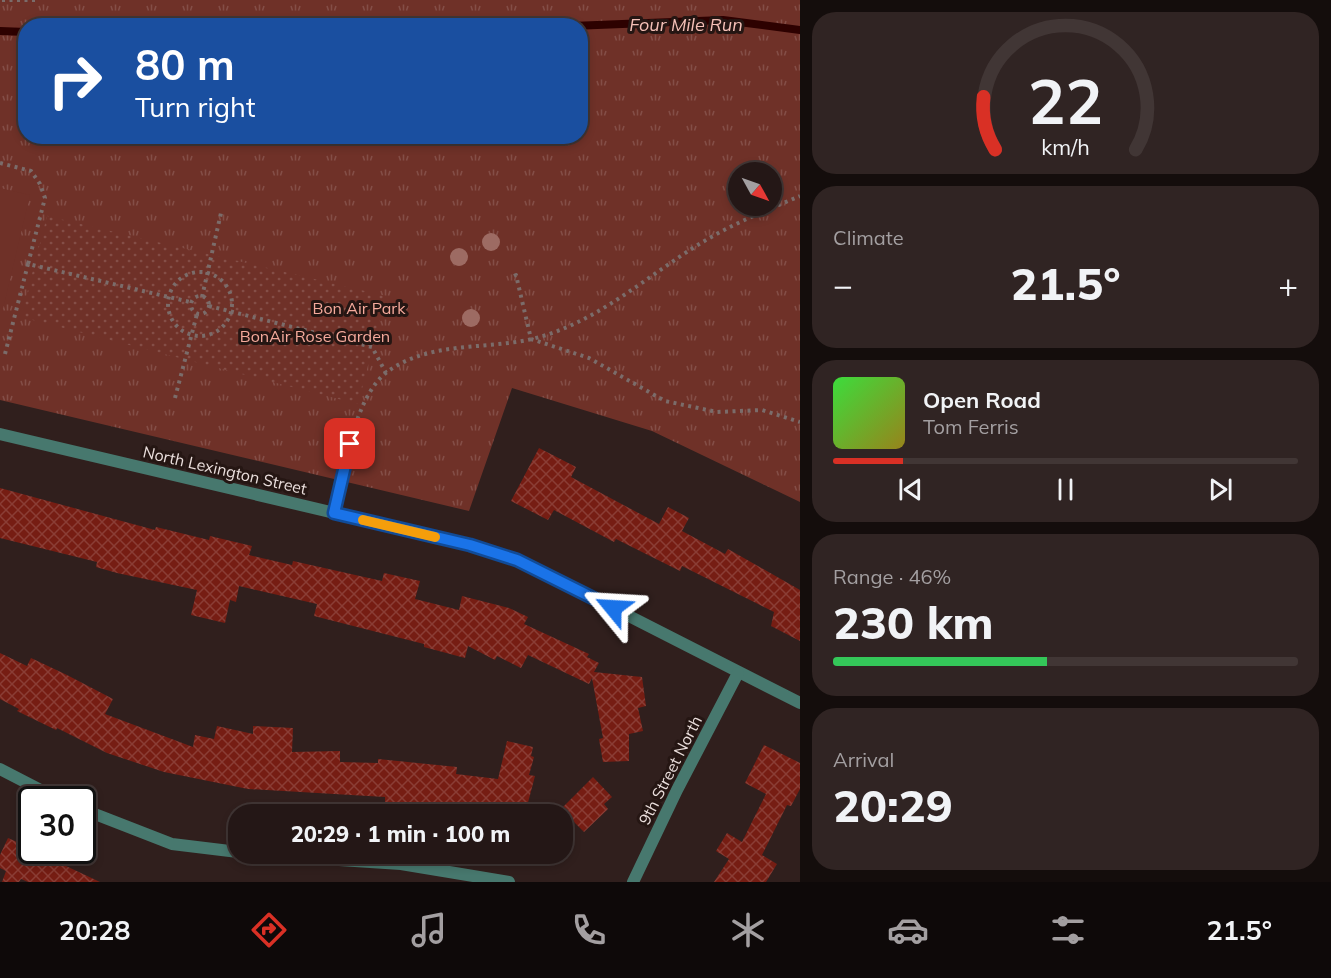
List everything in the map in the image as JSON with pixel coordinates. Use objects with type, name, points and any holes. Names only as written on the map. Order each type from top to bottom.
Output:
[{"type":"street","name":"North Lexington Street","points":[[0,434],[470,545],[517,560],[800,704]]},
{"type":"street","points":[[334,513],[350,444]]},
{"type":"street","name":"9th Street North","points":[[633,882],[677,790],[738,673]]},
{"type":"street","points":[[0,769],[33,786]]},
{"type":"street","points":[[96,814],[172,844],[228,851]]},
{"type":"street","points":[[401,864],[509,882]]},
{"type":"path","points":[[2,0],[36,0]]},
{"type":"path","points":[[0,163],[31,171],[40,184],[45,198],[5,354]]},
{"type":"path","points":[[350,444],[362,405],[386,373],[415,357],[450,348],[531,339],[562,330],[597,312],[703,242],[800,196]]},
{"type":"path","points":[[202,297],[221,213]]},
{"type":"path","points":[[28,264],[190,302]]},
{"type":"path","points":[[192,273],[207,273],[220,279],[227,288],[232,302],[231,312],[216,332],[192,335],[181,329],[173,320],[168,309],[169,297],[176,283],[183,277],[192,273]]},
{"type":"path","points":[[514,276],[516,275],[531,339]]},
{"type":"path","points":[[195,297],[202,297],[207,300],[209,306],[205,313],[197,314],[192,311],[190,302],[195,297]]},
{"type":"path","points":[[209,306],[372,347],[386,373]]},
{"type":"path","points":[[175,398],[197,314]]},
{"type":"path","points":[[531,339],[589,358],[665,401],[717,412],[762,410],[800,422]]},
{"type":"green space","name":"Bon Air Park","points":[[0,0],[800,0],[800,502],[652,431],[512,388],[469,511],[0,400]]},
{"type":"green space","points":[[0,188],[30,195],[2,313],[0,312]]},
{"type":"green space","name":"BonAir Rose Garden","points":[[47,216],[386,296],[358,404],[21,317]]},
{"type":"building","points":[[539,448],[576,467],[571,477],[659,524],[668,507],[689,518],[682,531],[725,554],[728,549],[800,590],[800,641],[771,626],[774,612],[682,566],[680,571],[616,539],[614,542],[554,510],[548,520],[511,501]]},
{"type":"building","points":[[0,488],[155,530],[156,527],[209,540],[210,536],[252,546],[249,555],[292,565],[293,561],[382,581],[384,573],[420,581],[415,599],[459,610],[462,596],[509,608],[528,617],[524,624],[589,654],[587,657],[599,663],[594,672],[642,677],[646,706],[638,708],[643,731],[629,734],[629,761],[603,762],[599,739],[603,738],[592,678],[589,684],[528,655],[521,668],[497,656],[495,660],[468,646],[465,658],[424,647],[424,644],[314,616],[317,604],[239,586],[236,602],[230,600],[225,623],[191,615],[197,590],[117,573],[96,567],[97,562],[0,538]]},
{"type":"building","points":[[0,653],[27,666],[31,658],[67,675],[113,699],[105,714],[193,747],[195,735],[214,739],[217,726],[253,734],[253,726],[293,728],[292,752],[340,751],[340,762],[378,763],[378,759],[457,767],[456,774],[498,779],[507,741],[533,747],[531,756],[534,757],[529,775],[535,776],[528,804],[413,804],[385,802],[385,797],[248,789],[164,772],[107,753],[17,711],[19,709],[0,699]]},
{"type":"building","points":[[764,745],[800,763],[800,789],[791,806],[787,805],[762,855],[777,864],[766,882],[714,882],[729,859],[716,851],[727,833],[742,842],[766,794],[745,783]]},
{"type":"building","points":[[593,777],[612,797],[604,804],[608,809],[584,832],[573,821],[573,804],[566,804]]},
{"type":"building","points":[[8,838],[17,842],[18,839],[18,864],[62,864],[100,882],[28,882],[21,879],[19,882],[2,882],[6,871],[0,868],[0,855]]},
{"type":"waterway","name":"Four Mile Run","points":[[588,25],[723,20],[800,30]]},
{"type":"waterway","name":"Four Mile Run","points":[[0,31],[18,32]]},
{"type":"slow traffic","points":[[363,520],[435,537]]},
{"type":"route","points":[[350,444],[334,513],[470,545],[517,560],[613,608]]}]
